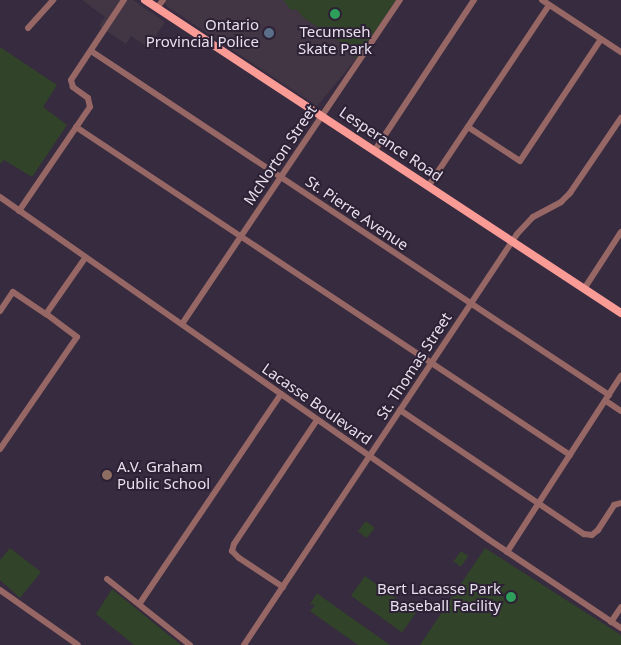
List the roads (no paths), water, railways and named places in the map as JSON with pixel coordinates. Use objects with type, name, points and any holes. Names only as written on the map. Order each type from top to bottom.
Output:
[{"type":"main road","name":"Lesperance Road","points":[[145,0],[322,114],[621,313]]},
{"type":"street","points":[[28,28],[53,0]]},
{"type":"street","points":[[19,211],[90,107],[88,98],[73,87],[71,80],[124,0]]},
{"type":"street","points":[[157,8],[162,0]]},
{"type":"street","name":"McNorton Street","points":[[182,324],[400,0]]},
{"type":"street","points":[[375,150],[474,0]]},
{"type":"street","points":[[542,0],[621,52]]},
{"type":"street","points":[[429,185],[548,5]]},
{"type":"street","points":[[468,127],[520,161],[601,39]]},
{"type":"street","name":"St. Pierre Avenue","points":[[91,51],[470,303],[607,398],[621,411]]},
{"type":"street","name":"St. Thomas Street","points":[[244,645],[512,242],[533,217],[561,202],[570,193],[621,118]]},
{"type":"street","points":[[76,127],[570,455]]},
{"type":"street","name":"Lacasse Boulevard","points":[[0,197],[507,552],[621,628]]},
{"type":"street","points":[[584,289],[621,232]]},
{"type":"street","points":[[46,314],[85,258]]},
{"type":"street","points":[[0,311],[13,292],[77,337],[0,449]]},
{"type":"street","points":[[507,552],[621,376]]},
{"type":"street","points":[[140,603],[281,394]]},
{"type":"street","points":[[400,410],[584,534],[592,535],[598,530],[614,505],[621,503]]},
{"type":"street","points":[[283,587],[232,551],[234,544],[318,420]]},
{"type":"street","points":[[107,579],[140,603],[190,645]]},
{"type":"street","points":[[0,590],[78,645]]},
{"type":"street","points":[[611,622],[621,607]]},
{"type":"place","name":"Tecumseh Skate Park","points":[[335,14]]},
{"type":"place","name":"Ontario Provincial Police","points":[[269,33]]},
{"type":"place","name":"A.V. Graham Public School","points":[[107,475]]},
{"type":"place","name":"Bert Lacasse Park Baseball Facility","points":[[511,597]]}]
